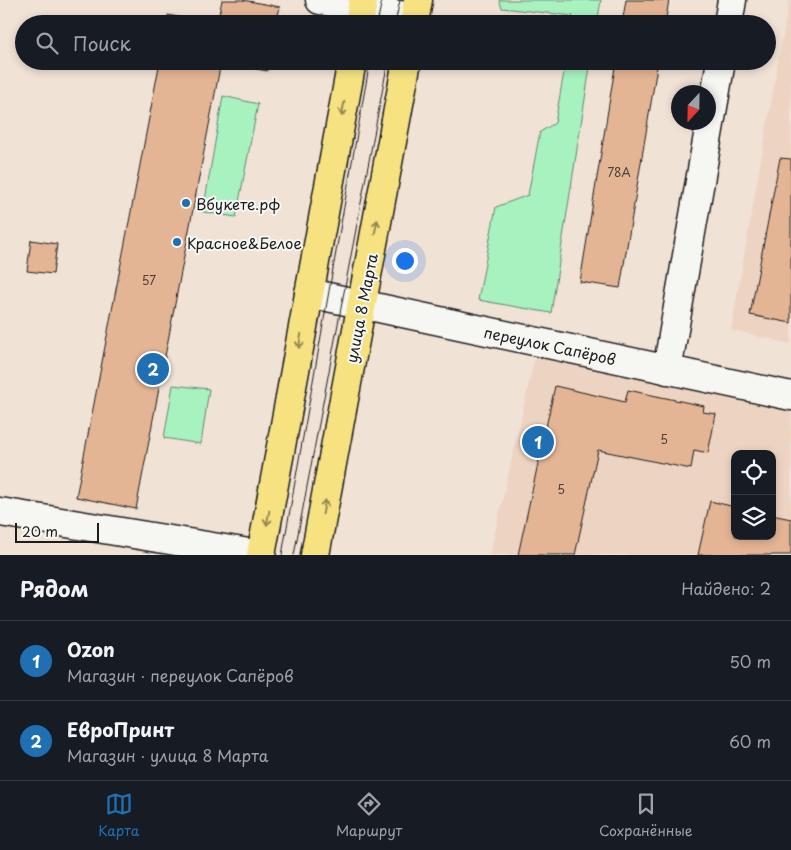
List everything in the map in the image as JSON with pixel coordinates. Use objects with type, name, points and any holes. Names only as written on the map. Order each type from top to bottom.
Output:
[{"type":"main road","points":[[261,555],[350,70]]},
{"type":"main road","name":"улица 8 Марта","points":[[315,555],[405,70]]},
{"type":"street","points":[[320,0],[361,11],[415,14]]},
{"type":"street","points":[[730,15],[732,0]]},
{"type":"street","points":[[667,370],[719,70]]},
{"type":"street","name":"переулок Сапёров","points":[[309,293],[791,396]]},
{"type":"street","points":[[0,512],[261,555]]},
{"type":"shaded area","points":[[789,0],[791,0],[791,344],[731,330]]},
{"type":"shaded area","points":[[535,356],[791,406],[791,555],[490,555]]},
{"type":"green space","points":[[499,0],[601,0],[598,15],[564,15],[502,8]]},
{"type":"green space","points":[[564,70],[590,70],[551,313],[478,300],[496,207],[528,195],[540,132],[555,123]]},
{"type":"green space","points":[[223,96],[258,104],[236,217],[203,212]]},
{"type":"green space","points":[[173,385],[209,389],[201,444],[164,438]]},
{"type":"building","points":[[222,0],[243,0],[280,7],[278,15],[219,15]]},
{"type":"building","points":[[626,0],[669,0],[666,15],[624,15]]},
{"type":"building","points":[[158,70],[219,70],[136,509],[76,497]]},
{"type":"building","points":[[615,70],[656,70],[620,288],[580,282]]},
{"type":"building","points":[[780,158],[791,159],[791,323],[750,315]]},
{"type":"building","points":[[31,240],[57,244],[53,274],[27,271]]},
{"type":"building","points":[[555,386],[625,402],[628,390],[704,406],[703,412],[716,414],[708,453],[694,450],[691,469],[598,450],[575,555],[518,555]]},
{"type":"building","points":[[710,501],[731,506],[731,540],[776,540],[776,516],[791,519],[791,555],[698,555]]},
{"type":"tram line","points":[[379,15],[382,0]]},
{"type":"tram line","points":[[397,15],[400,0]]},
{"type":"tram line","points":[[282,555],[368,70]]},
{"type":"tram line","points":[[294,555],[386,70]]},
{"type":"place","name":"Вбукете.рф","points":[[186,203]]},
{"type":"place","name":"Красное&Белое","points":[[177,242]]},
{"type":"place","name":"ЕвроПринт","points":[[153,369]]},
{"type":"place","name":"Ozon","points":[[538,442]]}]
